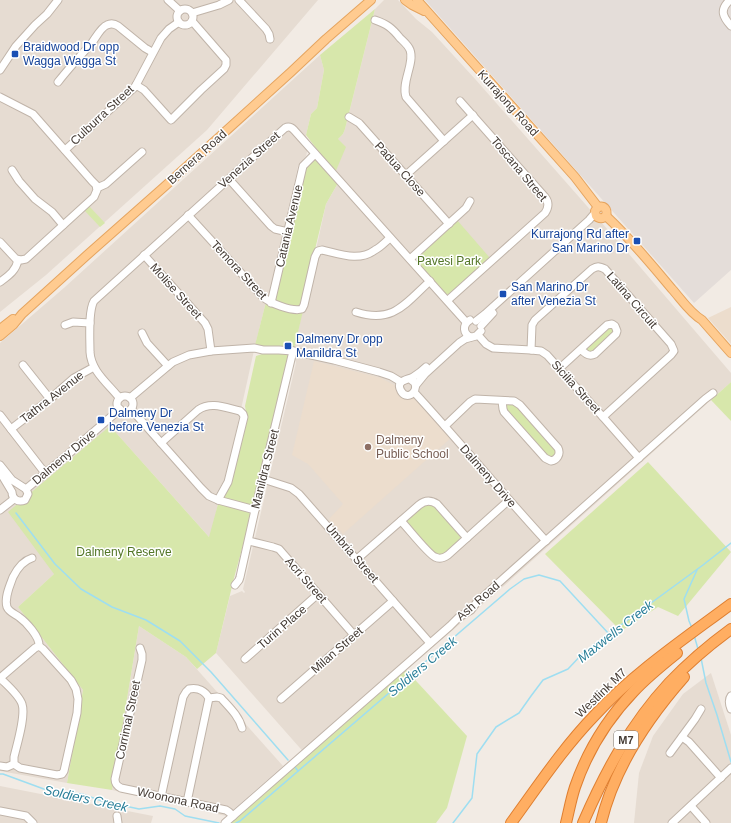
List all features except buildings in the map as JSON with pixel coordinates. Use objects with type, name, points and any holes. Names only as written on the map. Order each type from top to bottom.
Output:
[{"type":"highway","name":"M7","points":[[566,823],[578,779],[590,753],[619,709],[638,687],[680,646],[714,620],[731,604]]},
{"type":"highway","name":"M7","points":[[714,620],[731,610]]},
{"type":"highway","points":[[601,823],[605,807],[620,770],[661,705],[688,668],[731,629]]},
{"type":"highway","points":[[712,646],[731,633]]},
{"type":"highway","name":"Westlink M7","points":[[511,823],[567,745],[595,715],[641,672],[680,646]]},
{"type":"highway","name":"M7","points":[[583,823],[614,758],[638,721],[669,684],[688,668]]},
{"type":"main road","name":"Bernera Road","points":[[0,336],[86,256],[371,0]]},
{"type":"main road","points":[[405,0],[429,13]]},
{"type":"main road","name":"Kurrajong Road","points":[[417,0],[575,177],[599,213],[621,229],[698,318],[702,320],[731,353]]},
{"type":"main road","name":"Bernera Road","points":[[0,329],[22,314]]},
{"type":"main road","name":"Kurrajong Road","points":[[698,318],[699,322],[731,358]]},
{"type":"street","points":[[1,67],[24,36],[47,14],[58,0]]},
{"type":"street","points":[[168,0],[180,11]]},
{"type":"street","points":[[192,12],[219,5],[228,0]]},
{"type":"street","points":[[239,0],[266,29],[270,39]]},
{"type":"street","points":[[730,0],[725,5],[723,12],[726,20],[731,26]]},
{"type":"street","points":[[185,8],[192,12],[194,17],[190,24],[185,25],[179,22],[177,17],[180,11],[185,8]]},
{"type":"street","points":[[375,20],[383,22],[391,28],[408,47],[411,56],[404,88],[406,97],[444,141]]},
{"type":"street","points":[[136,84],[144,90],[171,120],[224,69],[227,64],[225,58],[192,21]]},
{"type":"street","name":"Culburra Street","points":[[65,150],[131,90],[136,84],[152,52],[163,36],[169,29],[179,22]]},
{"type":"street","points":[[58,82],[103,28],[109,24],[118,26],[152,52]]},
{"type":"street","points":[[0,97],[33,114],[97,188],[97,192],[94,197],[28,257],[23,260],[18,260]]},
{"type":"street","name":"Toscana Street","points":[[448,300],[545,213],[548,207],[548,202],[545,196],[460,101]]},
{"type":"street","points":[[406,176],[473,115]]},
{"type":"street","name":"Padua Close","points":[[349,117],[359,123],[449,224]]},
{"type":"street","name":"Venezia Street","points":[[120,398],[94,367],[90,355],[91,308],[94,301],[287,127],[294,130],[390,238],[448,300],[466,322]]},
{"type":"street","points":[[97,188],[106,184],[142,152]]},
{"type":"street","name":"Catania Avenue","points":[[271,303],[303,166],[315,154]]},
{"type":"street","points":[[12,170],[19,181],[35,199],[52,212],[63,225]]},
{"type":"street","points":[[229,179],[269,224],[276,229],[288,232]]},
{"type":"street","points":[[410,259],[466,208],[470,201]]},
{"type":"street","points":[[478,323],[488,317],[599,213]]},
{"type":"street","name":"Temora Street","points":[[188,215],[259,294],[271,303],[298,310],[302,309],[304,305],[317,252],[322,250],[346,256],[365,255],[373,252],[390,238]]},
{"type":"street","points":[[0,242],[18,260]]},
{"type":"street","name":"Molise Street","points":[[144,255],[205,323],[208,329],[212,351]]},
{"type":"street","points":[[0,282],[15,269],[18,260]]},
{"type":"street","name":"Latina Circuit","points":[[531,350],[532,326],[535,320],[592,269],[597,266],[604,269],[671,344],[674,351],[603,416]]},
{"type":"street","points":[[356,312],[373,316],[389,314],[401,307],[430,281]]},
{"type":"street","points":[[472,320],[478,323],[481,331],[475,336],[465,339],[459,343],[425,374],[410,395],[405,395],[401,392],[401,382],[420,373],[457,339],[464,331],[466,322],[472,320]]},
{"type":"street","points":[[65,325],[75,322],[90,323]]},
{"type":"street","points":[[560,368],[607,325],[612,324],[615,326],[617,331],[616,334],[595,354],[592,356],[588,355],[581,349]]},
{"type":"street","points":[[464,331],[467,335],[475,336]]},
{"type":"street","points":[[142,333],[147,343],[168,366]]},
{"type":"street","name":"Sicilia Street","points":[[475,336],[494,348],[541,351],[547,355],[639,458]]},
{"type":"street","points":[[130,398],[168,366],[189,355],[212,351],[254,348],[263,350],[293,351],[366,368],[386,374],[401,382]]},
{"type":"street","name":"Manildra Street","points":[[235,585],[239,580],[249,541],[293,351]]},
{"type":"street","points":[[23,365],[50,399]]},
{"type":"street","name":"Tathra Avenue","points":[[10,429],[50,399],[74,378],[94,367]]},
{"type":"street","points":[[410,379],[414,381],[415,389]]},
{"type":"street","name":"Dalmeny Drive","points":[[415,389],[445,426],[546,541]]},
{"type":"street","name":"Ash Road","points":[[225,823],[450,626],[459,616],[471,610],[477,602],[705,399],[713,394]]},
{"type":"street","points":[[126,396],[130,398],[133,403],[131,409],[126,411],[120,409],[118,403],[120,398],[126,396]]},
{"type":"street","points":[[445,426],[470,402],[476,399],[514,401],[520,405],[558,448],[560,453],[556,459],[551,461],[546,458],[504,412],[502,401]]},
{"type":"street","points":[[161,443],[203,407],[215,405],[240,411],[244,417],[229,480],[218,500]]},
{"type":"street","name":"Dalmeny Drive","points":[[23,487],[45,473],[120,409]]},
{"type":"street","points":[[131,409],[201,488],[210,496],[218,500],[255,510]]},
{"type":"street","points":[[0,415],[45,473]]},
{"type":"street","points":[[0,465],[12,480],[23,487],[28,494],[25,500],[19,501],[13,495],[0,472]]},
{"type":"street","name":"Umbria Street","points":[[263,479],[294,489],[358,559],[430,643]]},
{"type":"street","points":[[0,510],[13,495],[15,488],[23,487]]},
{"type":"street","points":[[401,521],[431,554],[438,558],[443,558],[509,500]]},
{"type":"street","points":[[358,559],[422,502],[427,501],[432,501],[437,504],[467,538]]},
{"type":"street","name":"Acri Street","points":[[249,541],[279,549],[354,635]]},
{"type":"street","points":[[14,764],[20,768],[57,775],[62,774],[64,771],[77,714],[78,699],[73,683],[39,646],[40,643],[37,637],[24,621],[8,608],[6,602],[9,588],[17,571],[24,562],[32,558]]},
{"type":"street","name":"Turin Place","points":[[245,659],[318,594]]},
{"type":"street","name":"Milan Street","points":[[281,699],[393,601]]},
{"type":"street","points":[[14,764],[14,757],[23,716],[23,708],[18,698],[0,678],[32,649],[39,646]]},
{"type":"street","name":"Corrimal Street","points":[[121,788],[117,786],[115,779],[142,660],[140,648]]},
{"type":"street","points":[[162,797],[184,694],[189,689],[194,688],[203,691],[209,698]]},
{"type":"street","points":[[731,696],[729,698],[729,704],[731,708]]},
{"type":"street","points":[[209,698],[221,698],[238,718],[242,728]]},
{"type":"street","points":[[187,802],[209,698]]},
{"type":"street","points":[[670,752],[701,709]]},
{"type":"street","points":[[682,737],[689,742],[720,778]]},
{"type":"street","points":[[0,766],[7,767],[14,764]]},
{"type":"street","points":[[672,823],[731,768]]},
{"type":"street","name":"Woonona Road","points":[[121,788],[226,810],[233,816]]},
{"type":"street","points":[[691,806],[706,823]]},
{"type":"street","points":[[0,811],[26,816],[33,823]]},
{"type":"shaded area","points":[[0,0],[318,0],[207,130],[46,275],[0,312]]},
{"type":"shaded area","points":[[384,0],[398,0],[416,19],[432,32],[476,80],[623,247],[731,373],[731,382],[505,585],[307,756],[216,653],[230,596],[242,591],[244,593],[245,592],[243,589],[296,363],[294,349],[326,204],[341,178],[335,173],[338,139],[343,134],[345,129],[375,9]]},
{"type":"shaded area","points":[[425,0],[731,0],[731,270],[694,303]]},
{"type":"shaded area","points":[[320,55],[324,70],[317,108],[311,114],[306,135],[307,152],[306,156],[298,166],[272,289],[266,302],[255,346],[226,477],[216,494],[218,504],[210,538],[110,426],[54,574],[18,607],[83,690],[67,783],[0,771],[0,343],[65,287]]},
{"type":"shaded area","points":[[731,307],[731,344],[708,318]]},
{"type":"shaded area","name":"Dalmeny Public School","points":[[314,361],[381,378],[396,386],[397,390],[410,399],[414,398],[451,438],[343,534],[329,519],[343,504],[308,464],[292,455]]},
{"type":"shaded area","points":[[139,626],[186,657],[283,766],[226,816],[112,790]]},
{"type":"shaded area","points":[[711,673],[731,735],[731,823],[634,823],[639,773],[653,736],[683,694]]},
{"type":"shaded area","points":[[0,786],[153,816],[151,823],[0,823]]},
{"type":"green space","points":[[375,9],[345,129],[343,134],[338,139],[346,147],[335,173],[306,135],[311,114],[317,108],[324,70],[320,55]]},
{"type":"green space","points":[[315,158],[338,183],[326,204],[301,307],[296,308],[273,301],[306,167]]},
{"type":"green space","points":[[89,206],[105,223],[100,227],[84,210]]},
{"type":"green space","name":"Pavesi Park","points":[[457,220],[490,258],[451,294],[445,294],[416,263],[417,256]]},
{"type":"green space","points":[[266,302],[303,311],[294,349],[265,348],[255,345]]},
{"type":"green space","points":[[609,327],[613,329],[614,333],[593,352],[587,352],[586,349]]},
{"type":"green space","points":[[265,353],[290,354],[253,508],[222,499],[246,412],[245,406],[256,356]]},
{"type":"green space","points":[[731,382],[731,421],[711,400]]},
{"type":"green space","points":[[507,404],[515,405],[555,450],[556,454],[554,456],[547,456],[505,409]]},
{"type":"green space","name":"Dalmeny Reserve","points":[[110,426],[209,537],[218,504],[249,512],[251,516],[216,653],[197,669],[186,657],[139,626],[112,790],[67,783],[83,690],[18,607],[54,574],[8,512]]},
{"type":"green space","points":[[648,462],[731,552],[678,616],[658,607],[621,631],[545,554]]},
{"type":"green space","points":[[430,504],[435,507],[460,536],[459,541],[442,555],[436,555],[406,524],[407,520],[421,506]]},
{"type":"green space","points":[[406,670],[467,736],[447,808],[436,823],[230,823]]},
{"type":"waterway","points":[[16,513],[55,564],[81,589],[112,607],[146,620],[180,641],[211,672],[288,760]]},
{"type":"waterway","name":"Maxwells Creek","points":[[453,823],[472,798],[477,754],[496,727],[519,713],[543,680],[568,669],[584,652],[731,543]]},
{"type":"waterway","points":[[692,628],[684,599],[697,570]]},
{"type":"waterway","name":"Soldiers Creek","points":[[236,823],[510,589],[524,579],[539,575],[560,581],[609,634]]},
{"type":"waterway","points":[[694,635],[698,649]]},
{"type":"waterway","points":[[701,658],[706,683],[731,762]]},
{"type":"waterway","name":"Soldiers Creek","points":[[295,767],[298,771]]},
{"type":"waterway","name":"Soldiers Creek","points":[[0,774],[52,792],[82,794],[102,801],[139,809],[160,806],[175,809],[185,816],[219,823]]},
{"type":"place","name":"Braidwood Dr opp Wagga Wagga St","points":[[15,54]]},
{"type":"place","name":"Kurrajong Rd after San Marino Dr","points":[[637,241]]},
{"type":"place","name":"San Marino Dr after Venezia St","points":[[503,294]]},
{"type":"place","name":"Dalmeny Dr opp Manildra St","points":[[288,346]]},
{"type":"place","name":"Dalmeny Dr before Venezia St","points":[[101,420]]},
{"type":"place","name":"Dalmeny Public School","points":[[368,447]]}]
